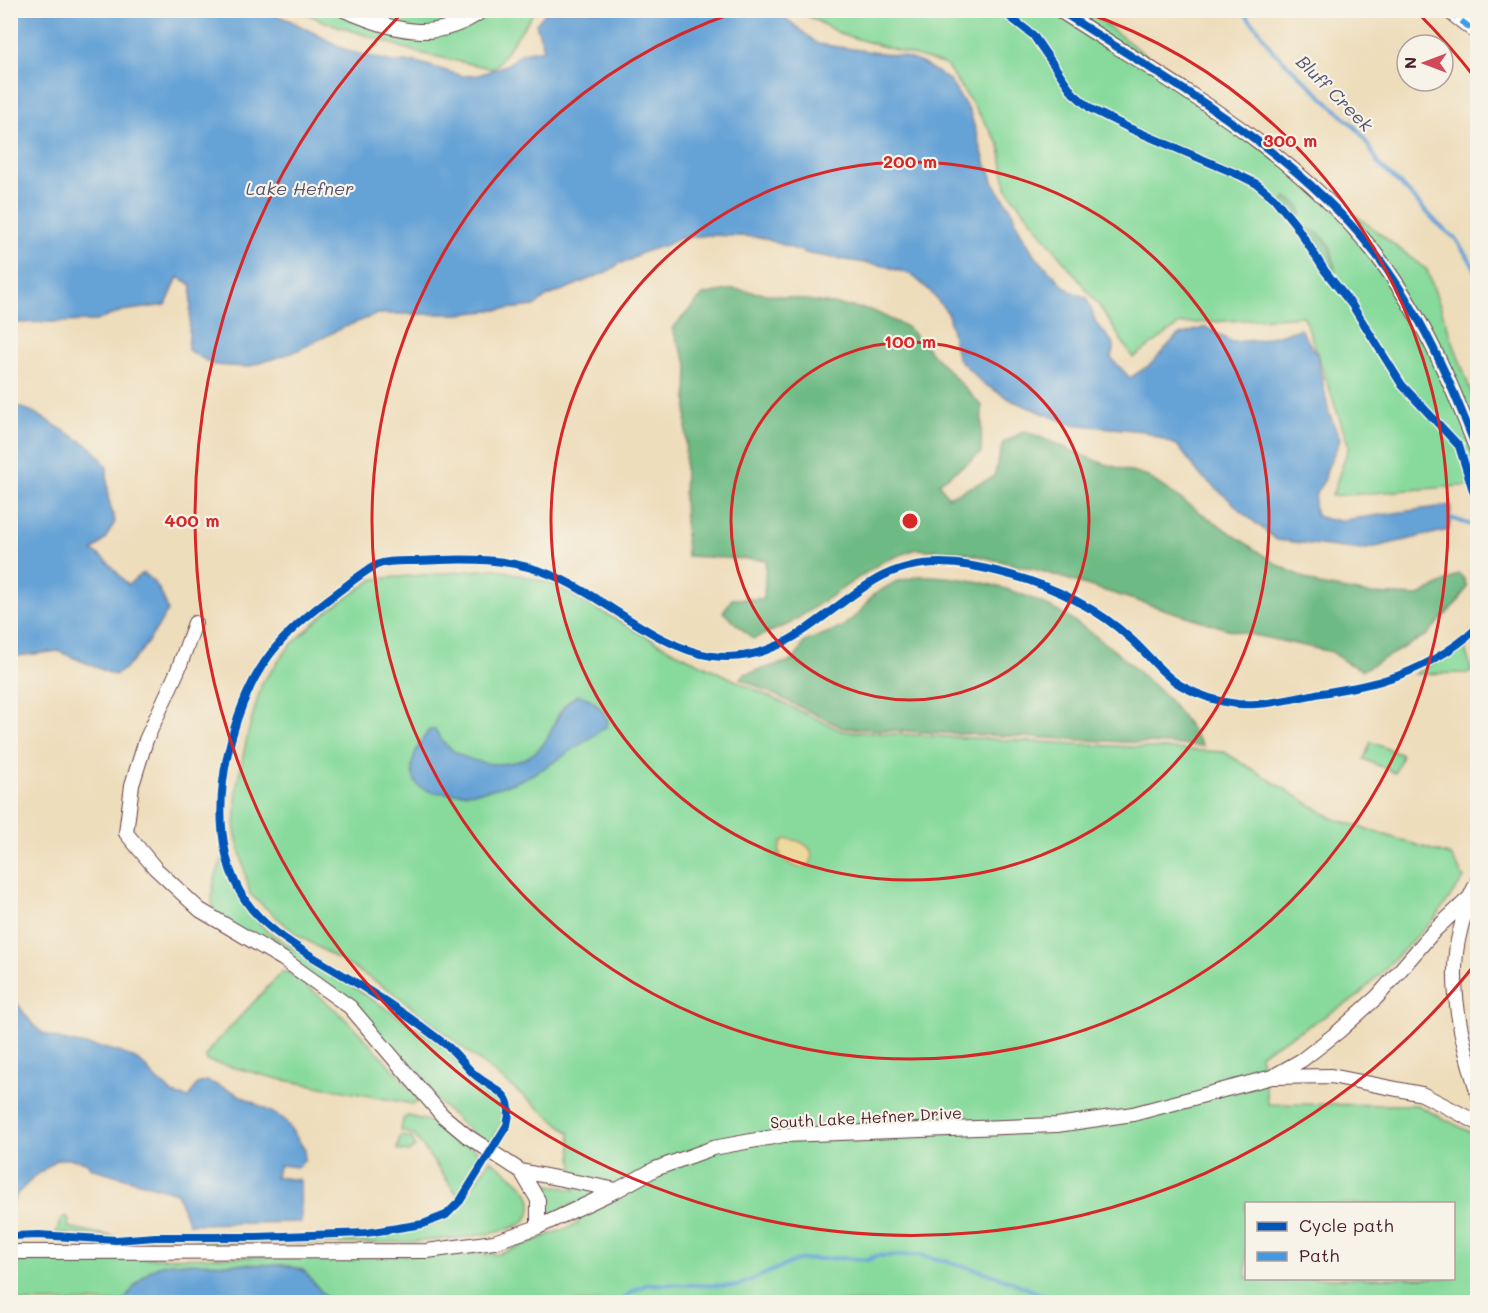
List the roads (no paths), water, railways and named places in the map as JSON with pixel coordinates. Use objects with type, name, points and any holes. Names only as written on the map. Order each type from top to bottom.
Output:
[{"type":"street","points":[[344,10],[383,26],[416,31],[444,29],[458,25],[483,10]]},
{"type":"street","points":[[1059,10],[1221,116],[1272,153],[1306,181],[1354,228],[1375,253],[1403,294],[1434,347],[1478,453]]},
{"type":"street","points":[[1447,10],[1478,34]]},
{"type":"street","points":[[195,623],[178,670],[146,740],[132,785],[126,833],[155,868],[200,909],[283,959],[350,1007],[442,1114],[467,1136],[521,1171],[616,1190]]},
{"type":"street","name":"South Lake Hefner Drive","points":[[10,1252],[427,1251],[494,1242],[538,1227],[655,1169],[712,1148],[784,1135],[1057,1125],[1133,1114],[1272,1077],[1302,1060],[1377,997],[1434,932],[1470,897],[1478,880]]},
{"type":"street","points":[[1470,897],[1460,928],[1455,981],[1460,1030],[1478,1094]]},
{"type":"street","points":[[1272,1077],[1331,1076],[1422,1094],[1478,1123]]},
{"type":"street","points":[[521,1171],[538,1200],[538,1227]]},
{"type":"water","name":"Lake Hefner","points":[[10,11],[264,11],[289,20],[348,51],[393,62],[416,62],[463,76],[479,75],[508,64],[523,53],[544,49],[536,24],[547,11],[777,11],[818,44],[902,56],[922,63],[949,80],[970,112],[993,182],[1011,209],[1020,231],[1035,256],[1064,286],[1087,298],[1096,323],[1114,344],[1111,358],[1130,378],[1150,365],[1177,336],[1206,327],[1232,342],[1259,340],[1300,329],[1317,355],[1329,413],[1340,440],[1325,479],[1316,493],[1314,506],[1316,516],[1329,520],[1344,520],[1451,505],[1449,530],[1362,550],[1277,540],[1201,476],[1178,446],[1144,431],[1070,424],[1013,401],[982,383],[957,357],[948,313],[930,291],[912,275],[885,266],[809,254],[760,237],[709,235],[678,239],[641,253],[609,271],[546,297],[535,306],[460,314],[378,314],[342,328],[294,352],[247,367],[214,365],[188,350],[192,285],[178,277],[166,305],[122,311],[96,321],[11,323]]},
{"type":"water","points":[[11,404],[33,412],[91,447],[101,458],[107,468],[108,497],[115,522],[105,539],[93,551],[106,560],[128,585],[143,573],[148,576],[156,584],[164,599],[168,611],[151,637],[130,664],[114,675],[58,651],[18,656],[11,652]]},
{"type":"water","points":[[578,695],[588,698],[599,707],[608,721],[606,727],[532,775],[493,789],[471,793],[433,792],[417,785],[413,774],[413,761],[429,730],[435,730],[446,745],[468,758],[493,764],[507,763],[531,755],[541,747],[560,712],[570,700]]},
{"type":"water","points":[[10,990],[29,1020],[43,1033],[68,1042],[108,1049],[133,1058],[144,1065],[172,1094],[189,1098],[197,1084],[207,1081],[232,1091],[284,1119],[305,1150],[304,1161],[298,1167],[280,1165],[275,1177],[300,1180],[301,1222],[189,1224],[177,1193],[91,1168],[86,1162],[71,1159],[58,1159],[33,1178],[17,1194],[11,1207]]},
{"type":"water","points":[[168,1263],[284,1265],[303,1270],[330,1302],[123,1302],[152,1269]]},
{"type":"waterway","name":"Bluff Creek","points":[[1241,10],[1259,30],[1272,50],[1359,131],[1377,163],[1455,238],[1478,277]]},
{"type":"waterway","points":[[1450,518],[1478,525]]},
{"type":"waterway","points":[[620,1302],[633,1291],[648,1284],[737,1286],[797,1260],[842,1258],[868,1260],[875,1256],[919,1255],[989,1274],[1022,1286],[1055,1302]]}]
